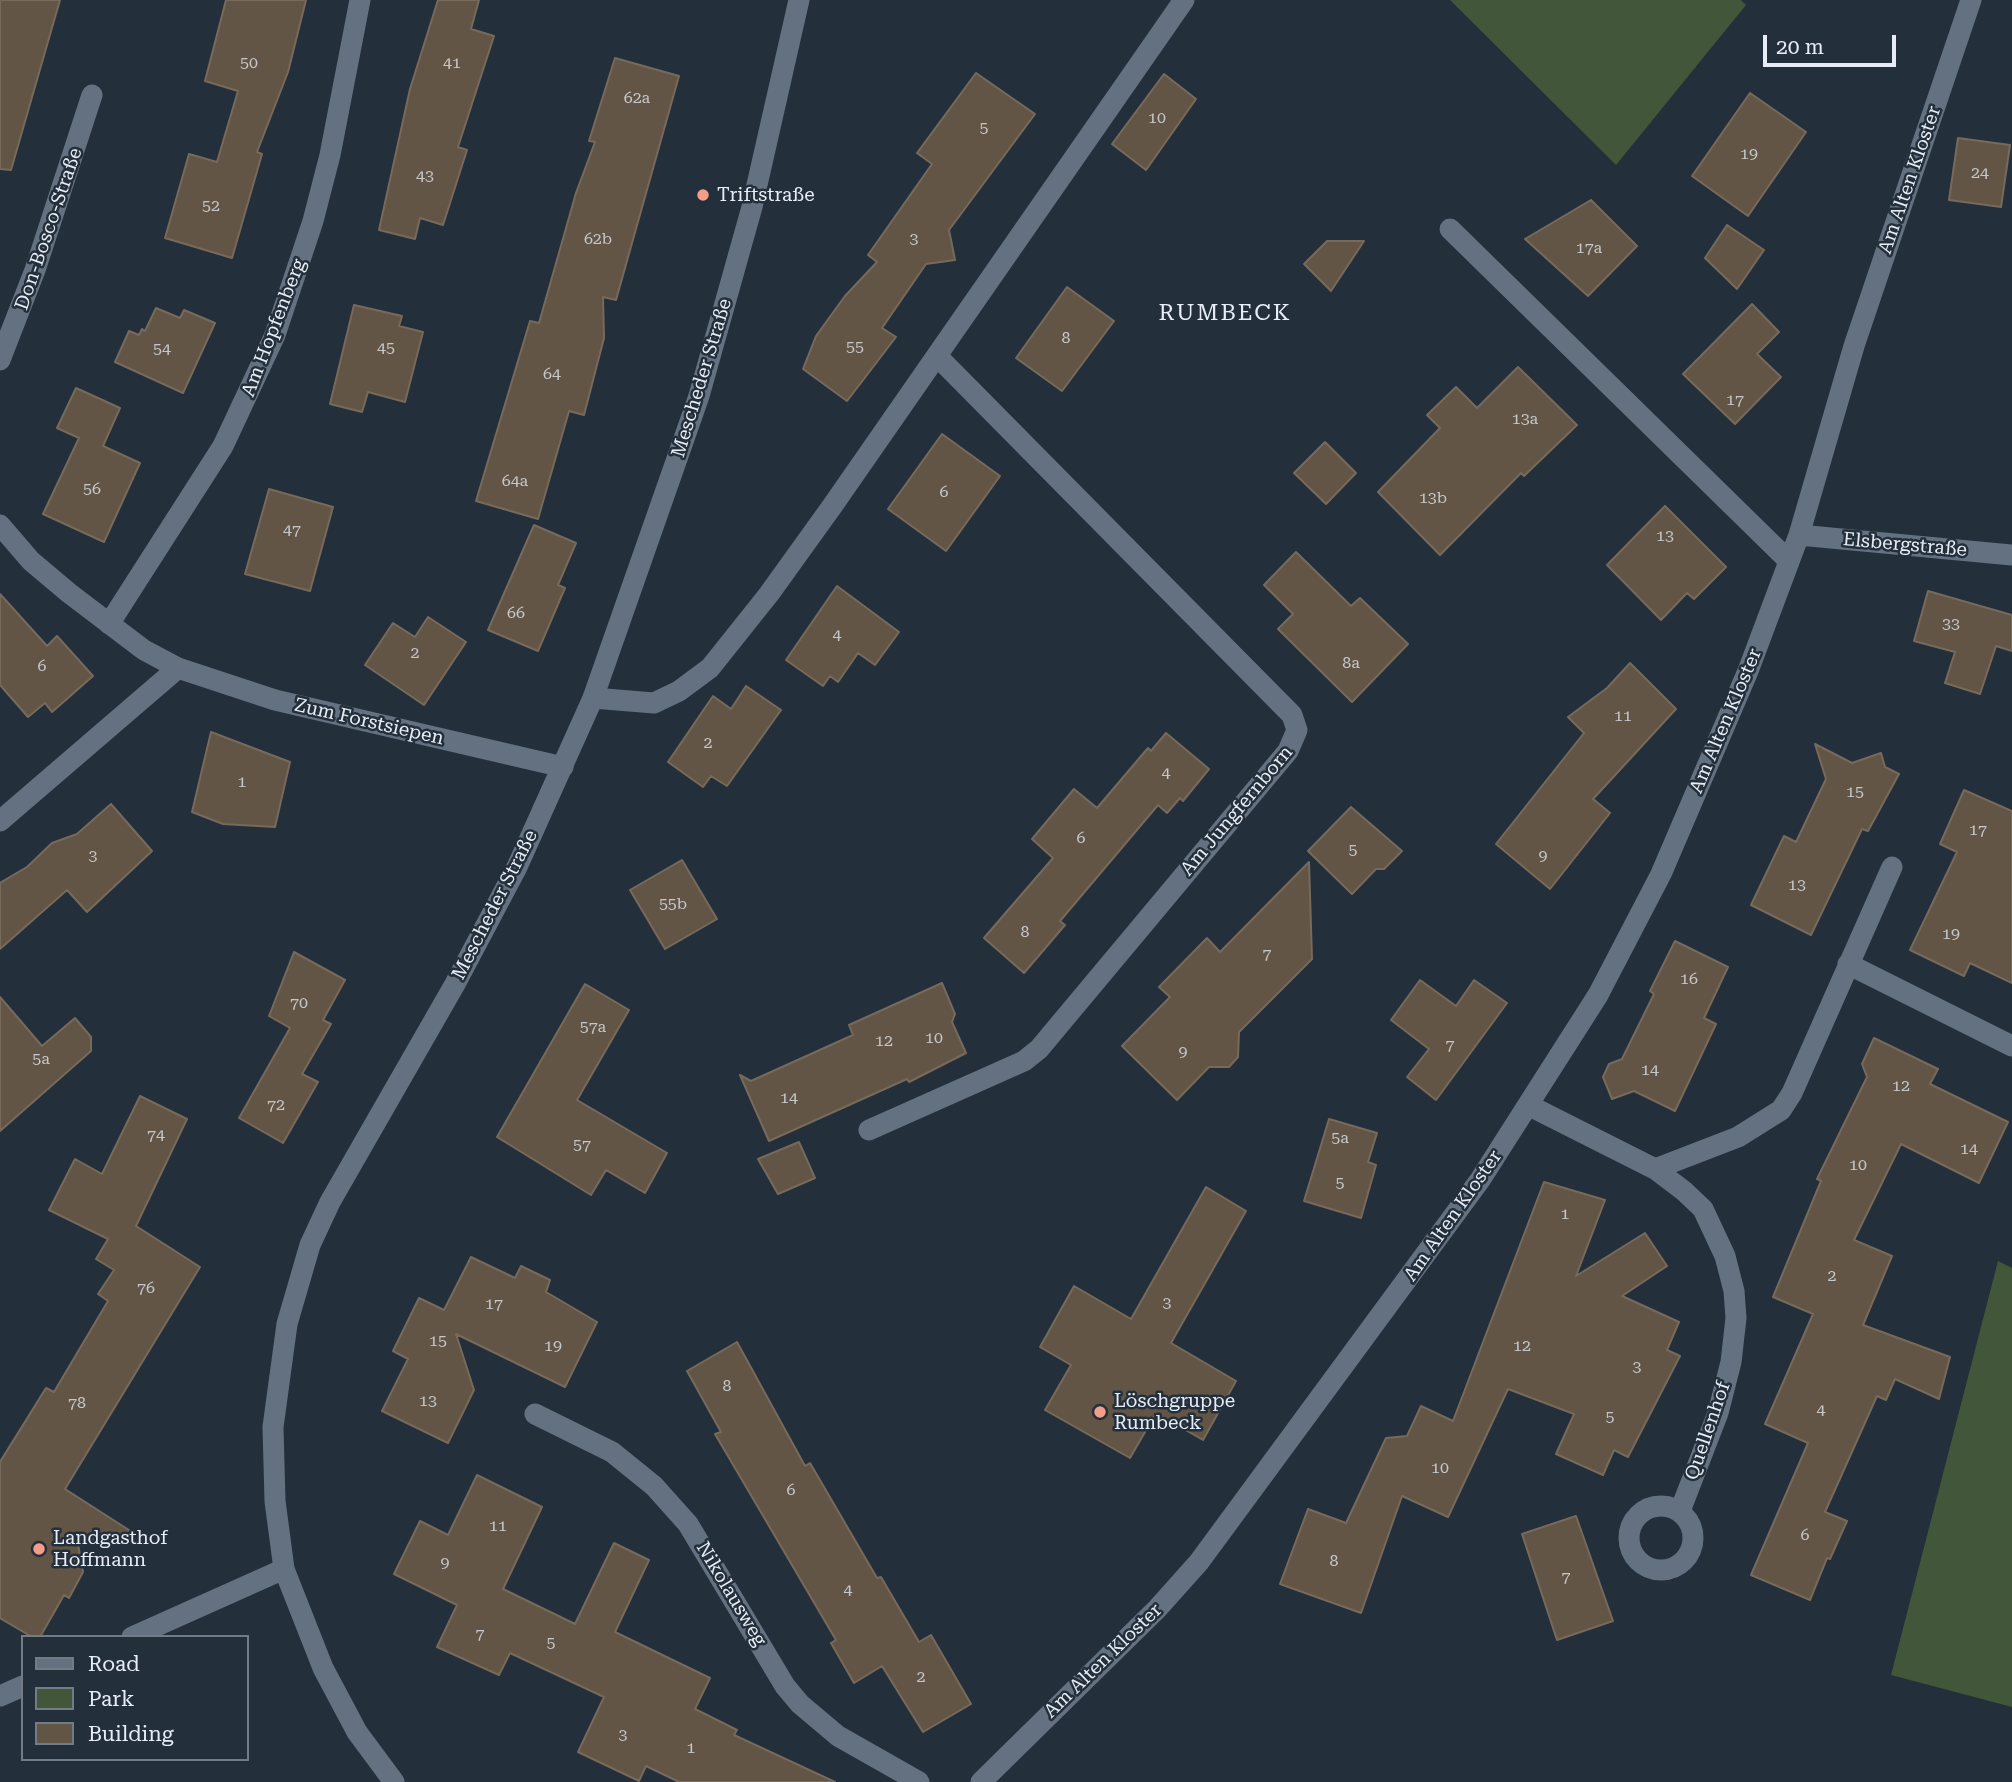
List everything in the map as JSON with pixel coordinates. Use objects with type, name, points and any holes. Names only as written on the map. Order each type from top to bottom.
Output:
[{"type":"street","name":"Am Hopfenberg","points":[[109,624],[223,446],[275,335],[313,221],[330,155],[360,0]]},
{"type":"street","name":"Mescheder Straße","points":[[394,1782],[357,1731],[323,1668],[284,1569],[275,1501],[273,1427],[288,1324],[310,1245],[354,1154],[454,984],[517,867],[593,698],[699,396],[752,207],[799,0]]},
{"type":"street","points":[[593,698],[653,703],[679,691],[710,668],[769,594],[1184,0]]},
{"type":"street","name":"Am Alten Kloster","points":[[981,1782],[1157,1609],[1199,1562],[1404,1286],[1530,1106],[1591,1006],[1661,874],[1743,683],[1799,535],[1854,346],[1971,0]]},
{"type":"street","name":"Don-Bosco-Straße","points":[[0,360],[32,279],[92,95]]},
{"type":"street","points":[[1450,229],[1789,561]]},
{"type":"street","name":"Am Jungfernborn","points":[[869,1130],[1024,1061],[1039,1049],[1288,751],[1297,730],[1292,715],[937,356]]},
{"type":"street","name":"Zum Forstsiepen","points":[[0,525],[31,561],[109,624],[144,650],[178,668],[275,700],[563,767]]},
{"type":"street","name":"Elsbergstraße","points":[[1799,535],[2012,555]]},
{"type":"street","points":[[0,821],[178,668]]},
{"type":"street","points":[[1654,1169],[1738,1137],[1781,1110],[1892,867]]},
{"type":"street","points":[[1848,964],[2012,1046]]},
{"type":"street","name":"Quellenhof","points":[[1530,1106],[1654,1169],[1703,1209],[1725,1255],[1734,1291],[1736,1318],[1731,1362],[1718,1413],[1680,1511]]},
{"type":"street","name":"Nikolausweg","points":[[535,1414],[612,1452],[653,1486],[688,1524],[785,1686],[800,1704],[838,1736],[919,1782]]},
{"type":"street","points":[[136,1635],[284,1569]]},
{"type":"street","points":[[0,1696],[21,1687]]},
{"type":"green space","points":[[1450,0],[1741,0],[1746,5],[1616,165]]},
{"type":"green space","points":[[1998,1261],[2012,1268],[2012,1707],[1891,1675]]},
{"type":"building","points":[[0,0],[60,0],[11,170],[0,169]]},
{"type":"building","points":[[226,0],[306,0],[288,72],[257,152],[262,154],[232,258],[165,238],[189,154],[217,162],[238,91],[205,81]]},
{"type":"building","points":[[438,0],[479,0],[471,29],[494,36],[458,147],[467,150],[443,225],[420,218],[415,239],[379,230],[410,89]]},
{"type":"building","points":[[615,58],[679,76],[616,300],[603,297],[604,338],[584,415],[569,411],[538,519],[476,501],[530,321],[539,323],[576,193],[595,142],[589,141]]},
{"type":"building","points":[[976,73],[1035,114],[949,230],[955,260],[926,264],[882,328],[896,337],[847,401],[803,369],[816,336],[845,296],[877,262],[868,255],[932,164],[917,153]]},
{"type":"building","points":[[1164,74],[1196,99],[1146,170],[1112,144]]},
{"type":"building","points":[[1750,93],[1806,132],[1748,216],[1692,176]]},
{"type":"building","points":[[1958,138],[2010,145],[2001,207],[1949,200]]},
{"type":"building","points":[[1591,200],[1637,246],[1588,296],[1525,239]]},
{"type":"building","points":[[1727,225],[1764,250],[1737,289],[1705,258]]},
{"type":"building","points":[[1327,241],[1364,241],[1331,291],[1304,264]]},
{"type":"building","points":[[1067,287],[1114,321],[1062,391],[1016,358]]},
{"type":"building","points":[[1752,304],[1779,332],[1757,354],[1781,377],[1735,424],[1683,374]]},
{"type":"building","points":[[354,305],[402,316],[399,326],[423,332],[405,402],[368,392],[362,412],[330,404]]},
{"type":"building","points":[[156,308],[180,318],[184,310],[215,323],[183,393],[115,362],[129,331],[139,335],[142,329],[145,331]]},
{"type":"building","points":[[1518,367],[1577,425],[1524,476],[1521,473],[1440,555],[1378,492],[1440,428],[1427,415],[1456,387],[1477,408]]},
{"type":"building","points":[[76,388],[120,408],[103,446],[140,463],[104,542],[43,514],[79,438],[57,428]]},
{"type":"building","points":[[942,434],[1000,476],[946,551],[888,509]]},
{"type":"building","points":[[1325,442],[1356,473],[1326,504],[1294,473]]},
{"type":"building","points":[[269,489],[333,507],[310,591],[245,574]]},
{"type":"building","points":[[1665,506],[1726,567],[1694,599],[1687,593],[1661,620],[1607,565]]},
{"type":"building","points":[[534,525],[576,543],[558,585],[565,588],[538,651],[488,630]]},
{"type":"building","points":[[1296,552],[1351,606],[1360,598],[1408,644],[1352,702],[1278,629],[1293,614],[1264,585]]},
{"type":"building","points":[[837,586],[899,632],[875,665],[858,653],[838,682],[830,676],[823,686],[786,660]]},
{"type":"building","points":[[1928,591],[2012,615],[2012,651],[1996,646],[1980,694],[1945,683],[1955,652],[1914,641]]},
{"type":"building","points":[[0,594],[47,646],[57,636],[93,676],[52,712],[45,703],[28,717],[0,685]]},
{"type":"building","points":[[428,617],[466,642],[424,705],[365,665],[393,623],[415,637]]},
{"type":"building","points":[[1630,663],[1676,709],[1593,799],[1610,813],[1550,889],[1496,844],[1584,733],[1568,717],[1607,688]]},
{"type":"building","points":[[746,686],[781,710],[727,786],[711,776],[703,787],[668,762],[713,696],[731,709]]},
{"type":"building","points":[[211,732],[290,762],[275,827],[223,824],[192,812]]},
{"type":"building","points":[[1166,733],[1209,769],[1183,801],[1180,798],[1167,813],[1158,805],[1060,921],[1065,925],[1024,973],[984,938],[1053,858],[1032,839],[1074,789],[1097,808],[1148,748],[1151,751]]},
{"type":"building","points":[[1815,744],[1852,763],[1881,753],[1885,767],[1899,774],[1868,831],[1862,829],[1811,935],[1751,905],[1784,836],[1796,842],[1826,779]]},
{"type":"building","points":[[1964,790],[2012,811],[2012,983],[1970,963],[1964,976],[1910,950],[1957,852],[1940,844]]},
{"type":"building","points":[[111,804],[152,851],[87,912],[67,890],[0,949],[0,883],[27,867],[52,843],[77,834]]},
{"type":"building","points":[[1351,807],[1402,851],[1384,869],[1376,869],[1352,894],[1308,851]]},
{"type":"building","points":[[682,860],[717,919],[665,949],[630,890]]},
{"type":"building","points":[[1309,862],[1312,959],[1239,1032],[1238,1057],[1229,1067],[1209,1067],[1177,1100],[1122,1046],[1170,997],[1159,987],[1207,938],[1220,952]]},
{"type":"building","points":[[1675,941],[1728,967],[1704,1018],[1716,1024],[1675,1111],[1634,1091],[1612,1099],[1603,1077],[1609,1064],[1622,1059],[1654,994],[1650,991]]},
{"type":"building","points":[[294,952],[345,980],[323,1020],[331,1024],[302,1074],[318,1082],[283,1143],[239,1118],[290,1028],[269,1016]]},
{"type":"building","points":[[1420,980],[1456,1006],[1474,980],[1507,1003],[1436,1100],[1407,1077],[1429,1049],[1391,1020]]},
{"type":"building","points":[[942,983],[955,1014],[952,1022],[966,1053],[909,1082],[907,1079],[769,1141],[740,1075],[751,1081],[853,1035],[849,1025]]},
{"type":"building","points":[[585,984],[629,1010],[577,1100],[667,1153],[645,1193],[606,1170],[591,1195],[497,1137]]},
{"type":"building","points":[[0,997],[42,1046],[75,1018],[91,1037],[91,1051],[0,1131]]},
{"type":"building","points":[[1874,1038],[1938,1069],[1930,1084],[2008,1122],[1979,1183],[1901,1144],[1854,1240],[1892,1256],[1863,1325],[1950,1357],[1939,1399],[1895,1379],[1886,1400],[1877,1396],[1825,1512],[1847,1521],[1830,1559],[1827,1558],[1810,1600],[1751,1575],[1808,1443],[1765,1424],[1813,1314],[1773,1297],[1821,1181],[1817,1179],[1867,1077],[1862,1064]]},
{"type":"building","points":[[140,1096],[187,1119],[136,1226],[200,1267],[65,1489],[132,1532],[78,1544],[83,1572],[69,1598],[64,1595],[41,1635],[29,1635],[0,1618],[0,1462],[46,1388],[54,1392],[108,1301],[98,1294],[114,1270],[96,1259],[108,1239],[49,1210],[75,1159],[102,1174]]},
{"type":"building","points":[[1329,1119],[1377,1133],[1368,1162],[1376,1165],[1361,1218],[1304,1201]]},
{"type":"building","points":[[799,1142],[815,1178],[778,1194],[758,1159]]},
{"type":"building","points":[[1544,1182],[1605,1200],[1576,1276],[1645,1233],[1667,1266],[1622,1296],[1679,1322],[1667,1350],[1680,1356],[1628,1457],[1614,1450],[1603,1475],[1556,1454],[1574,1414],[1508,1389],[1448,1517],[1402,1496],[1361,1613],[1280,1584],[1308,1509],[1346,1523],[1386,1438],[1407,1436],[1421,1406],[1453,1421]]},
{"type":"building","points":[[1206,1187],[1246,1211],[1171,1343],[1236,1381],[1203,1440],[1156,1413],[1130,1458],[1045,1410],[1071,1365],[1040,1347],[1074,1286],[1131,1319]]},
{"type":"building","points":[[471,1257],[515,1278],[521,1266],[550,1280],[546,1292],[597,1322],[565,1387],[456,1334],[474,1390],[448,1443],[382,1411],[408,1359],[393,1351],[419,1298],[444,1310]]},
{"type":"building","points":[[737,1342],[805,1466],[810,1463],[877,1578],[881,1577],[919,1642],[931,1635],[971,1704],[923,1732],[882,1666],[854,1683],[831,1643],[836,1640],[715,1434],[721,1432],[687,1371]]},
{"type":"building","points":[[477,1475],[542,1507],[503,1589],[575,1624],[614,1543],[649,1560],[615,1632],[710,1678],[695,1709],[737,1730],[734,1735],[835,1782],[679,1782],[646,1766],[639,1781],[578,1752],[604,1697],[510,1653],[499,1675],[437,1647],[457,1605],[394,1574],[420,1521],[448,1535]]},
{"type":"building","points":[[1576,1516],[1613,1621],[1557,1640],[1522,1534]]},
{"type":"place","name":"Triftstraße","points":[[703,195]]},
{"type":"place","name":"Löschgruppe Rumbeck","points":[[1100,1412]]},
{"type":"place","name":"Landgasthof Hoffmann","points":[[39,1549]]},
{"type":"district","name":"RUMBECK","points":[[1225,313]]}]
